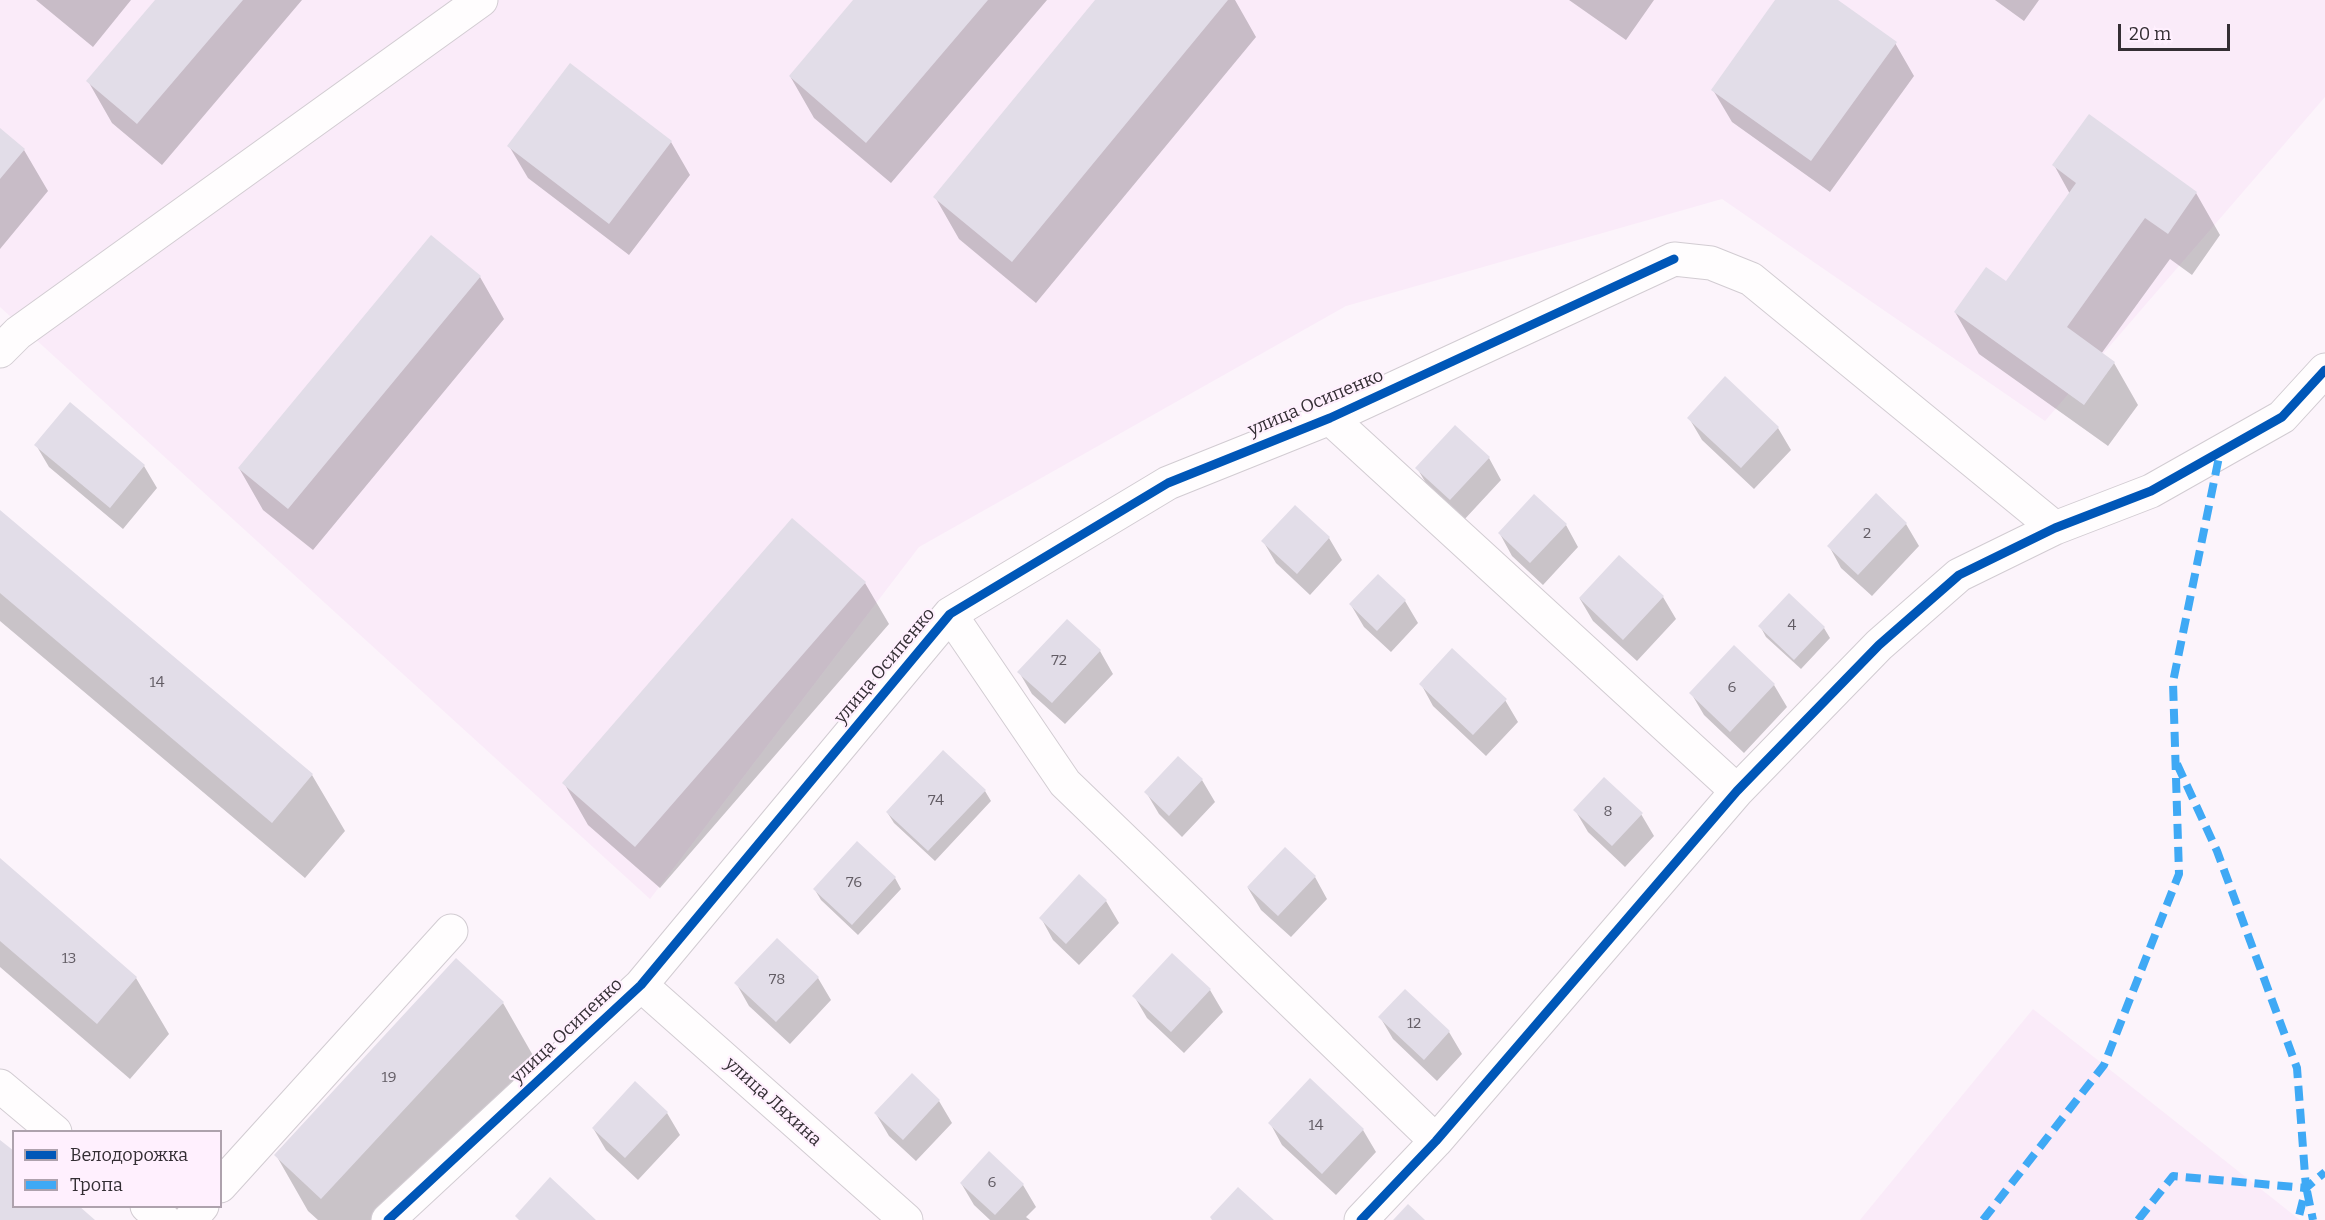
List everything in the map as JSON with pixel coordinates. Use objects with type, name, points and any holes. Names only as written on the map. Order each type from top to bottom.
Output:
[{"type":"street","points":[[0,351],[18,333],[481,0]]},
{"type":"street","name":"улица Осипенко","points":[[388,1220],[641,985],[950,614],[1168,483],[1330,418],[1674,259],[1710,263],[1751,279],[2055,528]]},
{"type":"street","points":[[1361,1220],[1436,1141],[1737,791],[1879,645],[1959,575],[2055,528],[2151,491],[2282,417],[2325,370]]},
{"type":"street","points":[[1330,418],[1737,791]]},
{"type":"street","points":[[950,614],[1065,783],[1436,1141]]},
{"type":"street","points":[[222,1184],[451,931]]},
{"type":"street","name":"улица Ляхина","points":[[641,985],[906,1220]]},
{"type":"street","points":[[0,1086],[54,1130]]},
{"type":"street","points":[[149,1208],[164,1220]]},
{"type":"street","points":[[190,1220],[200,1208]]},
{"type":"shaded area","points":[[0,0],[2325,0],[2325,97],[2045,421],[1722,199],[1346,306],[919,547],[650,899],[0,307]]},
{"type":"shaded area","points":[[2033,1009],[2104,1065],[2300,1220],[1860,1220]]},
{"type":"building","points":[[155,0],[243,0],[137,124],[86,81]]},
{"type":"building","points":[[853,0],[988,0],[866,143],[789,76]]},
{"type":"building","points":[[1095,0],[1228,0],[1012,262],[933,197]]},
{"type":"building","points":[[1775,0],[1838,0],[1897,42],[1811,161],[1711,90]]},
{"type":"building","points":[[570,63],[672,141],[609,224],[507,146]]},
{"type":"building","points":[[2089,114],[2197,192],[2168,234],[2145,218],[2067,327],[2115,362],[2084,405],[1954,312],[1986,267],[2006,281],[2076,183],[2052,165]]},
{"type":"building","points":[[0,128],[25,149],[0,179]]},
{"type":"building","points":[[431,235],[481,276],[288,509],[238,468]]},
{"type":"building","points":[[1725,376],[1779,427],[1741,468],[1687,418]]},
{"type":"building","points":[[70,402],[145,465],[110,508],[34,445]]},
{"type":"building","points":[[1455,425],[1490,457],[1450,500],[1415,468]]},
{"type":"building","points":[[1876,493],[1907,523],[1858,575],[1827,546]]},
{"type":"building","points":[[1534,494],[1567,524],[1530,563],[1498,533]]},
{"type":"building","points":[[1295,505],[1330,537],[1297,574],[1261,541]]},
{"type":"building","points":[[0,510],[313,774],[272,823],[0,593]]},
{"type":"building","points":[[792,518],[866,582],[635,847],[562,783]]},
{"type":"building","points":[[1619,555],[1664,596],[1623,640],[1579,598]]},
{"type":"building","points":[[1378,574],[1406,600],[1377,631],[1349,604]]},
{"type":"building","points":[[1789,593],[1825,627],[1794,660],[1758,626]]},
{"type":"building","points":[[1067,619],[1101,650],[1052,703],[1017,672]]},
{"type":"building","points":[[1734,645],[1775,684],[1730,732],[1689,693]]},
{"type":"building","points":[[1452,648],[1507,699],[1473,735],[1419,684]]},
{"type":"building","points":[[943,750],[986,790],[928,851],[886,812]]},
{"type":"building","points":[[1178,756],[1203,779],[1169,816],[1144,792]]},
{"type":"building","points":[[1604,777],[1643,813],[1612,846],[1573,810]]},
{"type":"building","points":[[857,841],[896,877],[852,925],[813,889]]},
{"type":"building","points":[[1285,847],[1316,876],[1278,916],[1247,887]]},
{"type":"building","points":[[0,858],[137,977],[97,1024],[0,941]]},
{"type":"building","points":[[1079,874],[1107,900],[1066,944],[1039,918]]},
{"type":"building","points":[[777,938],[819,977],[776,1022],[734,983]]},
{"type":"building","points":[[1172,953],[1211,989],[1171,1032],[1132,996]]},
{"type":"building","points":[[456,958],[504,1002],[321,1199],[274,1155]]},
{"type":"building","points":[[1405,989],[1450,1031],[1424,1060],[1378,1017]]},
{"type":"building","points":[[912,1073],[940,1100],[903,1140],[874,1113]]},
{"type":"building","points":[[1310,1078],[1364,1129],[1322,1174],[1268,1123]]},
{"type":"building","points":[[635,1081],[668,1112],[625,1158],[592,1128]]},
{"type":"building","points":[[0,1140],[12,1149],[12,1208],[81,1208],[95,1220],[0,1220]]},
{"type":"building","points":[[989,1151],[1024,1184],[995,1215],[960,1183]]},
{"type":"building","points":[[550,1177],[596,1220],[519,1220],[515,1216]]},
{"type":"building","points":[[1238,1187],[1274,1220],[1212,1220],[1210,1217]]},
{"type":"building","points":[[1408,1204],[1425,1220],[1393,1220]]},
{"type":"marked path","points":[[1983,1220],[2104,1065],[2179,874],[2173,682],[2220,452]]},
{"type":"marked path","points":[[2177,764],[2217,851],[2297,1068],[2306,1188],[2298,1220]]},
{"type":"marked path","points":[[2138,1220],[2173,1176],[2306,1188],[2325,1172]]},
{"type":"marked path","points":[[2307,1191],[2313,1220]]},
{"type":"cycle path","points":[[388,1220],[641,985],[950,614],[1168,483],[1330,418],[1674,259]]},
{"type":"cycle path","points":[[1361,1220],[1436,1141],[1737,791],[1879,645],[1959,575],[2055,528],[2151,491],[2282,417],[2325,370]]}]
